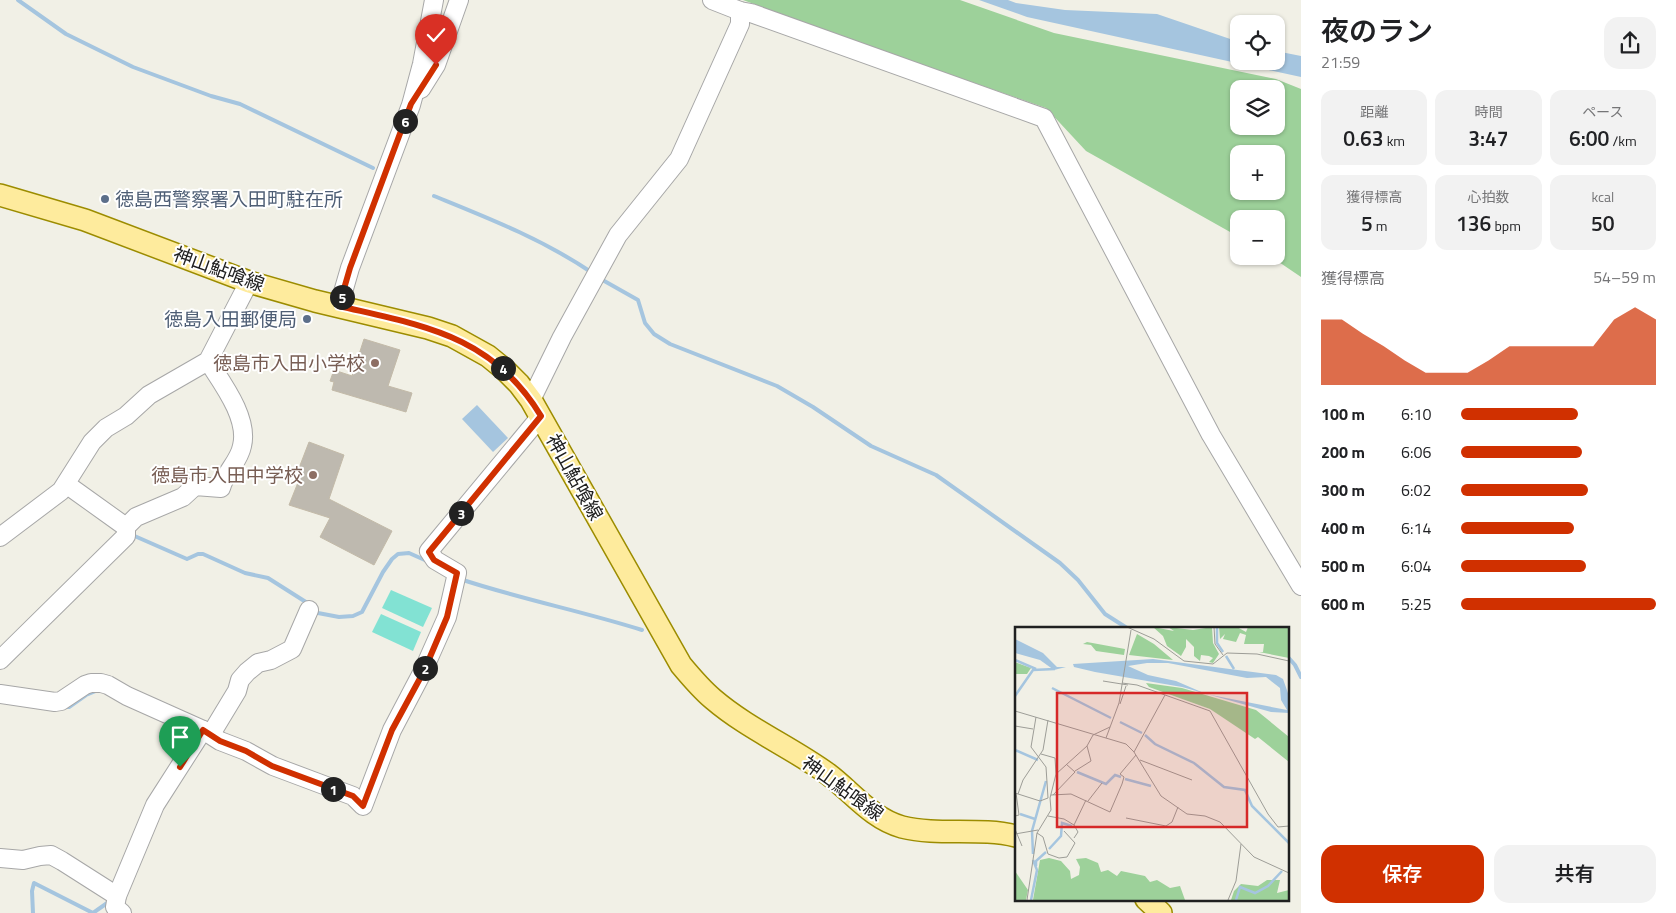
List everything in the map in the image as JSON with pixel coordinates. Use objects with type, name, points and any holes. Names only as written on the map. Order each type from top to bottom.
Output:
[{"type":"main road","name":"神山鮎喰線","points":[[0,195],[84,220],[250,282],[428,328],[452,336],[471,346],[499,365],[519,384],[536,408],[681,665],[712,698],[751,727],[827,773],[870,811],[886,820],[913,829],[1015,836]]},
{"type":"main road","points":[[1147,900],[1161,913]]},
{"type":"street","points":[[339,306],[350,268],[411,104],[422,64],[434,0]]},
{"type":"street","points":[[411,104],[436,65],[459,0]]},
{"type":"street","points":[[712,0],[740,11],[751,12],[1044,118],[1211,435],[1301,586]]},
{"type":"street","points":[[0,694],[55,702],[61,701],[85,685],[101,683],[203,734],[246,751],[272,766],[353,796],[363,806],[392,730],[424,671],[447,617],[457,573],[434,560],[429,552],[536,408],[595,275],[618,235],[679,159],[740,24],[740,11]]},
{"type":"street","points":[[0,537],[61,491],[92,442],[106,428],[126,416],[149,395],[208,361],[250,282]]},
{"type":"street","points":[[0,660],[126,531],[136,517],[182,496],[195,486],[221,488],[224,477],[235,463],[242,447],[244,432],[237,409],[208,361]]},
{"type":"street","points":[[66,484],[126,531]]},
{"type":"street","points":[[122,913],[115,907],[117,896],[155,805],[203,734],[237,691],[240,680],[247,672],[258,663],[271,660],[292,649],[309,610]]},
{"type":"street","points":[[0,858],[23,860],[51,855],[117,896]]},
{"type":"green space","points":[[743,0],[960,0],[1054,33],[1278,80],[1230,80],[1230,135],[1285,135],[1285,83],[1301,89],[1301,277],[1283,265],[1285,265],[1285,210],[1230,210],[1230,232],[1086,151],[1046,108]]},
{"type":"shaded area","points":[[979,0],[1008,0],[1016,3],[1065,10],[1157,14],[1230,39],[1230,61],[1027,17]]},
{"type":"shaded area","points":[[1285,53],[1301,56],[1301,77],[1269,70],[1285,70]]},
{"type":"shaded area","points":[[477,405],[508,438],[493,452],[462,419]]},
{"type":"shaded area","points":[[391,590],[432,608],[423,627],[382,608]]},
{"type":"shaded area","points":[[381,614],[421,632],[413,651],[372,632]]},
{"type":"building","points":[[364,339],[400,350],[388,386],[412,393],[406,412],[332,390],[334,382],[330,381],[334,370],[352,376]]},
{"type":"building","points":[[309,442],[344,455],[329,499],[392,531],[374,565],[320,537],[330,518],[289,505],[303,470],[299,468]]},
{"type":"waterway","points":[[18,0],[66,34],[133,67],[211,96],[240,104],[373,168]]},
{"type":"waterway","points":[[434,196],[534,239],[591,272]]},
{"type":"waterway","points":[[599,278],[638,300],[645,323],[654,334],[670,344],[777,386],[813,407],[871,446],[936,475],[1060,563],[1078,580],[1105,614],[1125,627]]},
{"type":"waterway","points":[[130,534],[187,559],[203,554],[245,573],[268,578],[309,604]]},
{"type":"waterway","points":[[314,609],[318,613],[339,617],[353,616],[362,612],[383,572],[398,554],[409,553],[427,561]]},
{"type":"waterway","points":[[460,579],[642,630]]},
{"type":"waterway","points":[[1288,657],[1295,665],[1301,677]]},
{"type":"waterway","points":[[64,707],[69,707],[86,695],[98,690]]},
{"type":"waterway","points":[[33,913],[32,891],[34,883],[93,913],[110,901]]},
{"type":"place","name":"徳島西警察署入田町駐在所","points":[[105,199]]},
{"type":"place","name":"徳島入田郵便局","points":[[307,319]]},
{"type":"place","name":"徳島市入田小学校","points":[[375,363]]},
{"type":"place","name":"徳島市入田中学校","points":[[313,475]]},
{"type":"route","points":[[180,767],[203,730],[220,741],[246,751],[272,766],[353,796],[363,806],[392,730],[424,671],[447,617],[457,573],[434,560],[429,552],[541,416],[519,384],[488,356],[471,346],[452,336],[428,328],[339,306],[350,268],[411,104],[436,65]]}]
